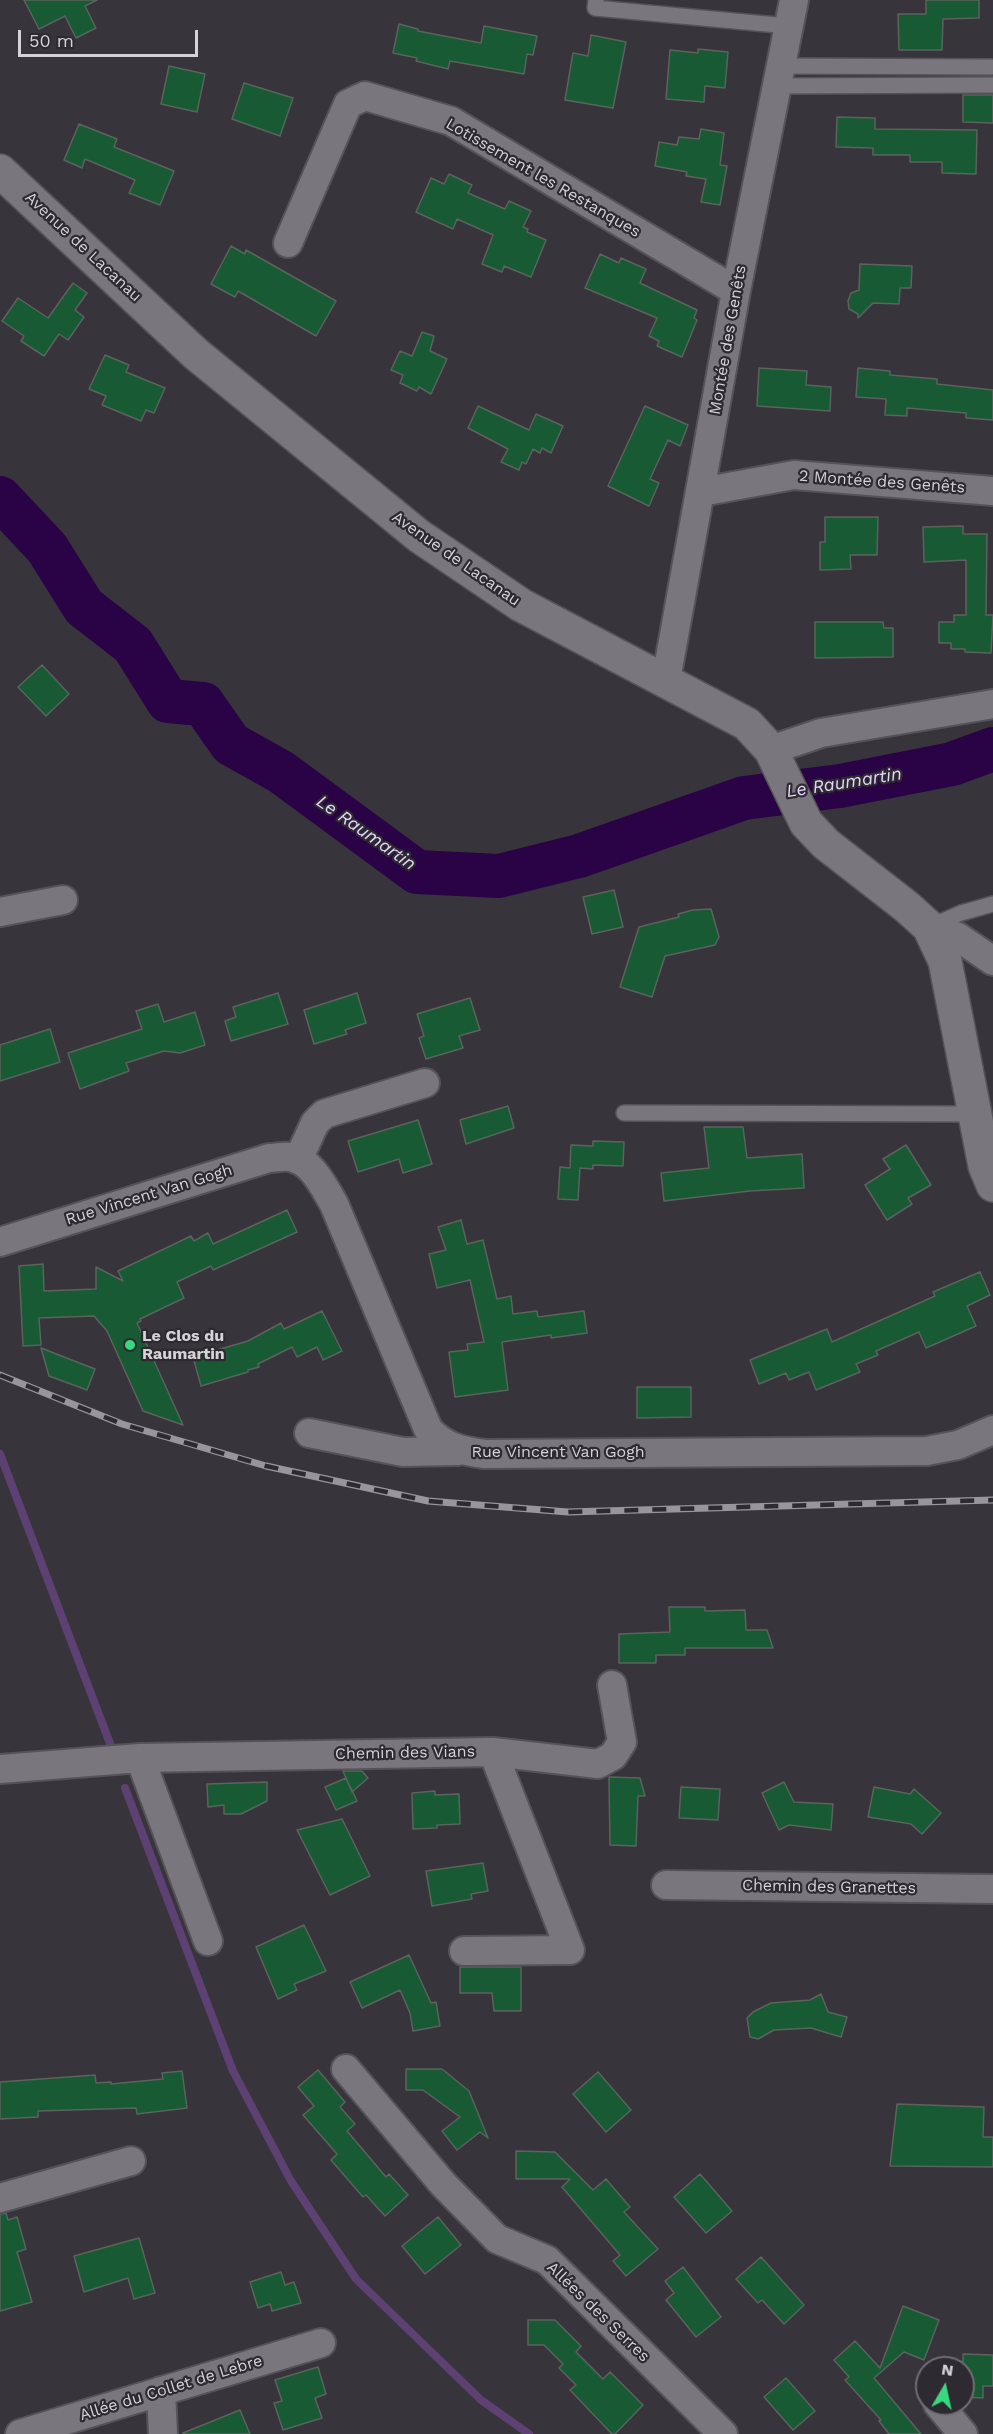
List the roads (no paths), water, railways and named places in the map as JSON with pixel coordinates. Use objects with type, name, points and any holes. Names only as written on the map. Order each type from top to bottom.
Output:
[{"type":"street","name":"Montée des Genêts","points":[[666,680],[736,291],[791,13]]},
{"type":"street","name":"Lotissement les Restanques","points":[[288,243],[348,104],[365,96],[451,121],[736,291]]},
{"type":"street","name":"Avenue de Lacanau","points":[[0,171],[196,354],[418,536],[521,605],[747,724],[771,750],[806,823],[826,844],[929,927]]},
{"type":"street","name":"2 Montée des Genêts","points":[[701,492],[794,475],[993,491]]},
{"type":"street","points":[[771,750],[821,733],[993,704]]},
{"type":"street","points":[[0,912],[63,900]]},
{"type":"street","points":[[929,927],[958,937],[993,961]]},
{"type":"street","points":[[929,927],[945,961],[985,1166],[993,1185]]},
{"type":"street","points":[[298,1160],[315,1123],[324,1114],[425,1083]]},
{"type":"street","name":"Rue Vincent Van Gogh","points":[[0,1242],[269,1158],[290,1156],[306,1164],[322,1183],[334,1204],[428,1429],[439,1442],[460,1451],[497,1454],[927,1451],[958,1446],[993,1430]]},
{"type":"street","points":[[309,1433],[403,1452],[460,1451]]},
{"type":"street","points":[[492,1752],[598,1764],[613,1756],[622,1742],[612,1685]]},
{"type":"street","name":"Chemin des Vians","points":[[0,1769],[140,1758],[492,1752],[570,1950],[464,1952]]},
{"type":"street","points":[[140,1758],[208,1941]]},
{"type":"street","name":"Chemin des Granettes","points":[[666,1885],[993,1889]]},
{"type":"street","name":"Allées des Serres","points":[[346,2069],[444,2184],[497,2239],[547,2260],[723,2434]]},
{"type":"street","points":[[0,2198],[131,2161]]},
{"type":"street","name":"Allée du Collet de Lebre","points":[[20,2434],[321,2343]]},
{"type":"street","points":[[161,2391],[163,2434]]},
{"type":"street","points":[[948,2416],[963,2434]]},
{"type":"lane","points":[[596,0],[595,8],[791,13]]},
{"type":"lane","points":[[778,76],[991,67]]},
{"type":"lane","points":[[778,76],[993,85]]},
{"type":"lane","points":[[929,927],[961,913],[993,904]]},
{"type":"lane","points":[[624,1113],[974,1114]]},
{"type":"waterway","name":"Le Raumartin","points":[[0,498],[47,548],[84,607],[133,645],[168,701],[203,704],[231,744],[281,772],[417,872],[499,876],[579,856],[744,798],[840,786],[952,764],[993,749]]},
{"type":"waterway","points":[[0,1454],[114,1754]]},
{"type":"waterway","points":[[125,1788],[233,2071],[291,2181],[356,2279],[481,2400],[529,2434]]},
{"type":"railway","points":[[0,1375],[122,1424],[266,1466],[428,1501],[568,1512],[993,1500]]},
{"type":"place","name":"Le Clos du Raumartin","points":[[130,1345]]}]
